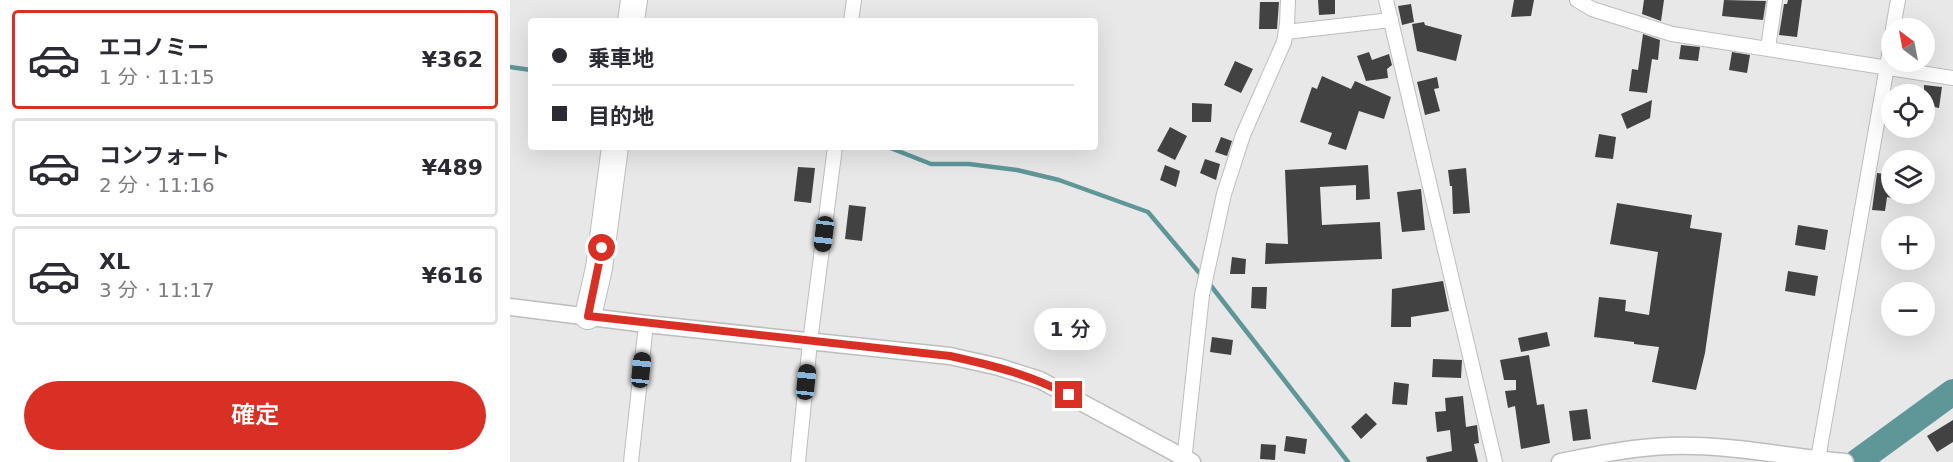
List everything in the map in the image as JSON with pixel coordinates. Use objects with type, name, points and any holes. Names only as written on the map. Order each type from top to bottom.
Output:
[{"type":"highway","points":[[614,18],[617,0]]},
{"type":"highway","points":[[631,18],[634,0]]},
{"type":"highway","points":[[588,316],[586,267],[600,150]]},
{"type":"highway","points":[[588,316],[599,268],[615,150]]},
{"type":"street","points":[[851,18],[854,0]]},
{"type":"street","points":[[510,307],[646,324],[950,356],[999,367],[1040,380],[1187,461],[1202,296],[1224,194],[1244,135],[1284,42],[1288,0]]},
{"type":"street","points":[[1386,0],[1495,462]]},
{"type":"street","points":[[1577,0],[1592,9],[1672,34],[1881,65]]},
{"type":"street","points":[[1768,48],[1775,0]]},
{"type":"street","points":[[1895,18],[1898,0]]},
{"type":"street","points":[[1286,32],[1391,20]]},
{"type":"street","points":[[1818,459],[1886,72]]},
{"type":"street","points":[[1920,72],[1953,78]]},
{"type":"street","points":[[798,462],[810,342],[835,150]]},
{"type":"street","points":[[631,462],[646,324]]},
{"type":"street","points":[[1560,462],[1613,452],[1670,446],[1724,448],[1845,462]]},
{"type":"building","points":[[1318,0],[1335,0],[1335,14],[1319,15]]},
{"type":"building","points":[[1514,0],[1534,0],[1531,16],[1511,17]]},
{"type":"building","points":[[1644,0],[1664,0],[1661,21],[1642,14]]},
{"type":"building","points":[[1724,0],[1766,1],[1763,20],[1722,16]]},
{"type":"building","points":[[1788,0],[1802,0],[1797,37],[1779,35],[1784,4],[1787,4]]},
{"type":"building","points":[[1260,2],[1279,2],[1277,29],[1259,29]]},
{"type":"building","points":[[1411,4],[1414,22],[1402,25],[1398,6]]},
{"type":"building","points":[[1424,22],[1425,25],[1462,35],[1456,61],[1417,51],[1412,24]]},
{"type":"building","points":[[1643,34],[1660,40],[1658,60],[1652,59],[1647,93],[1629,91],[1632,69],[1638,70]]},
{"type":"building","points":[[1681,45],[1700,47],[1698,61],[1679,59]]},
{"type":"building","points":[[1369,52],[1372,60],[1389,54],[1392,65],[1387,69],[1388,78],[1366,81],[1357,56]]},
{"type":"building","points":[[1732,52],[1750,55],[1747,73],[1729,70]]},
{"type":"building","points":[[1235,61],[1253,69],[1241,93],[1224,85]]},
{"type":"building","points":[[1322,76],[1351,89],[1355,81],[1391,97],[1384,119],[1359,111],[1346,150],[1328,144],[1332,133],[1300,122],[1312,87],[1317,89]]},
{"type":"building","points":[[1437,77],[1439,88],[1434,89],[1440,111],[1425,115],[1417,82]]},
{"type":"building","points":[[1935,86],[1942,87],[1939,108],[1935,107]]},
{"type":"building","points":[[1652,100],[1650,118],[1627,129],[1621,114]]},
{"type":"building","points":[[1192,103],[1212,104],[1211,122],[1192,122]]},
{"type":"building","points":[[1170,127],[1187,136],[1175,160],[1157,151]]},
{"type":"building","points":[[1599,134],[1616,137],[1613,159],[1595,157]]},
{"type":"building","points":[[1221,137],[1232,141],[1227,156],[1215,152]]},
{"type":"building","points":[[1205,159],[1220,164],[1216,180],[1200,173]]},
{"type":"building","points":[[1165,165],[1180,171],[1176,187],[1160,180]]},
{"type":"building","points":[[1368,165],[1370,199],[1356,200],[1356,185],[1320,187],[1322,225],[1380,222],[1382,259],[1265,264],[1266,243],[1288,244],[1285,170]]},
{"type":"building","points":[[798,167],[815,168],[811,203],[794,201]]},
{"type":"building","points":[[1466,168],[1470,213],[1453,214],[1452,186],[1450,186],[1448,170]]},
{"type":"building","points":[[1877,173],[1881,174],[1881,204],[1886,204],[1885,211],[1872,210]]},
{"type":"building","points":[[1421,189],[1425,230],[1402,232],[1397,192]]},
{"type":"building","points":[[1617,203],[1692,215],[1690,228],[1722,233],[1705,353],[1696,390],[1652,382],[1659,347],[1594,337],[1599,297],[1626,300],[1625,311],[1649,315],[1658,252],[1610,244]]},
{"type":"building","points":[[849,205],[866,207],[862,241],[845,239]]},
{"type":"building","points":[[1798,225],[1828,230],[1825,250],[1795,245]]},
{"type":"building","points":[[1232,257],[1246,259],[1245,274],[1230,274]]},
{"type":"building","points":[[1788,271],[1818,276],[1815,296],[1785,291]]},
{"type":"building","points":[[1443,281],[1449,311],[1411,317],[1411,327],[1391,327],[1392,289]]},
{"type":"building","points":[[1252,287],[1267,287],[1266,309],[1251,308]]},
{"type":"building","points":[[1547,332],[1550,346],[1521,352],[1518,338]]},
{"type":"building","points":[[1212,337],[1233,340],[1231,355],[1210,352]]},
{"type":"building","points":[[1529,355],[1537,405],[1544,404],[1550,443],[1521,449],[1515,406],[1508,408],[1505,391],[1516,390],[1516,380],[1504,380],[1500,360]]},
{"type":"building","points":[[1433,359],[1462,360],[1461,378],[1432,377]]},
{"type":"building","points":[[1394,382],[1409,384],[1407,405],[1392,404]]},
{"type":"building","points":[[1463,396],[1466,427],[1477,425],[1479,443],[1474,444],[1478,462],[1427,462],[1426,457],[1452,451],[1450,430],[1437,432],[1435,412],[1446,411],[1445,398]]},
{"type":"building","points":[[1587,409],[1591,439],[1573,441],[1569,411]]},
{"type":"building","points":[[1366,413],[1377,424],[1361,439],[1351,427]]},
{"type":"building","points":[[1953,420],[1953,442],[1937,452],[1927,436]]},
{"type":"building","points":[[1286,436],[1307,439],[1305,454],[1284,451]]},
{"type":"building","points":[[1261,444],[1276,445],[1275,460],[1260,459]]},
{"type":"waterway","points":[[510,67],[528,70]]},
{"type":"waterway","points":[[896,150],[931,164],[969,164],[1017,170],[1059,180],[1148,212],[1202,276]]},
{"type":"waterway","points":[[1208,282],[1348,462]]},
{"type":"waterway","points":[[1857,462],[1953,392]]},
{"type":"route","points":[[602,248],[588,316],[787,340],[950,356],[999,367],[1040,380],[1069,395]]}]
